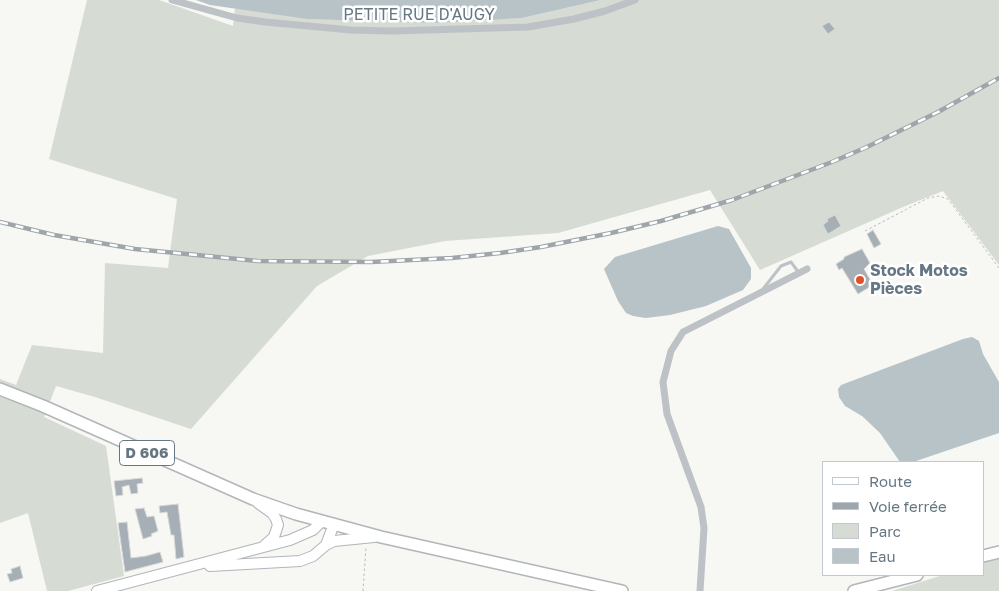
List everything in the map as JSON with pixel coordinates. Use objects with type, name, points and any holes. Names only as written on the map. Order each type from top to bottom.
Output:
[{"type":"main road","name":"D 606","points":[[0,382],[27,395],[43,406]]},
{"type":"main road","name":"D 606","points":[[0,389],[43,406],[253,499],[381,537],[622,591]]},
{"type":"main road","points":[[253,499],[272,513],[278,525],[270,542],[255,550],[253,559],[256,564]]},
{"type":"main road","points":[[96,591],[255,550],[301,536],[313,530],[322,521]]},
{"type":"main road","points":[[326,545],[334,524]]},
{"type":"main road","points":[[190,567],[300,561],[313,556],[326,545],[343,539],[381,537]]},
{"type":"main road","points":[[984,556],[999,552]]},
{"type":"main road","points":[[854,591],[913,576]]},
{"type":"street","name":"PETITE RUE D'AUGY","points":[[172,0],[237,18],[351,30],[393,31],[528,27],[597,13],[635,0]]},
{"type":"street","points":[[700,591],[704,528],[701,507],[667,414],[662,382],[671,351],[683,332],[807,269]]},
{"type":"lane","points":[[760,293],[781,266],[791,262],[800,273]]},
{"type":"path","points":[[865,231],[928,198],[939,196],[948,199],[999,268]]},
{"type":"path","points":[[363,591],[367,551],[366,537]]},
{"type":"green space","points":[[87,0],[159,0],[233,26],[235,8],[308,19],[384,21],[522,18],[601,0],[999,0],[999,265],[943,191],[760,270],[710,190],[558,233],[445,241],[368,256],[317,286],[191,429],[56,386],[44,417],[106,446],[124,576],[68,591],[47,591],[28,513],[0,523],[0,379],[16,385],[32,345],[103,353],[105,263],[168,268],[177,199],[49,159]]},
{"type":"green space","points":[[999,556],[999,591],[892,591],[940,576],[984,576],[984,562]]},
{"type":"water","points":[[196,0],[601,0],[522,18],[431,23],[307,19],[210,5]]},
{"type":"water","points":[[718,226],[729,229],[751,268],[751,279],[743,290],[706,306],[670,315],[646,318],[626,313],[618,301],[604,269],[615,257]]},
{"type":"water","points":[[972,337],[979,341],[983,354],[999,382],[999,433],[916,461],[899,461],[880,433],[862,416],[845,406],[839,397],[838,389],[841,385]]},
{"type":"building","points":[[829,22],[835,29],[828,34],[822,26]]},
{"type":"building","points":[[835,215],[841,226],[828,234],[823,225],[828,221],[827,219]]},
{"type":"building","points":[[873,230],[881,244],[874,248],[867,234]]},
{"type":"building","points":[[862,249],[870,263],[864,269],[873,285],[858,294],[842,268],[839,270],[836,264],[844,259],[844,257]]},
{"type":"building","points":[[142,478],[143,483],[137,484],[138,493],[131,494],[129,485],[122,487],[123,495],[116,496],[114,481]]},
{"type":"building","points":[[178,504],[184,557],[176,559],[174,535],[171,535],[167,512],[160,513],[159,506]]},
{"type":"building","points":[[144,508],[147,517],[154,516],[158,531],[151,534],[152,536],[143,539],[135,509]]},
{"type":"building","points":[[127,522],[131,558],[160,552],[163,562],[125,572],[118,523]]},
{"type":"building","points":[[20,566],[23,578],[10,582],[7,574],[12,573],[11,569]]},
{"type":"railway","points":[[0,222],[54,235],[135,249],[258,261],[371,262],[452,258],[500,253],[611,233],[661,221],[732,200],[867,147],[938,112],[999,78]]},
{"type":"place","name":"Stock Motos Pièces","points":[[860,280]]}]
